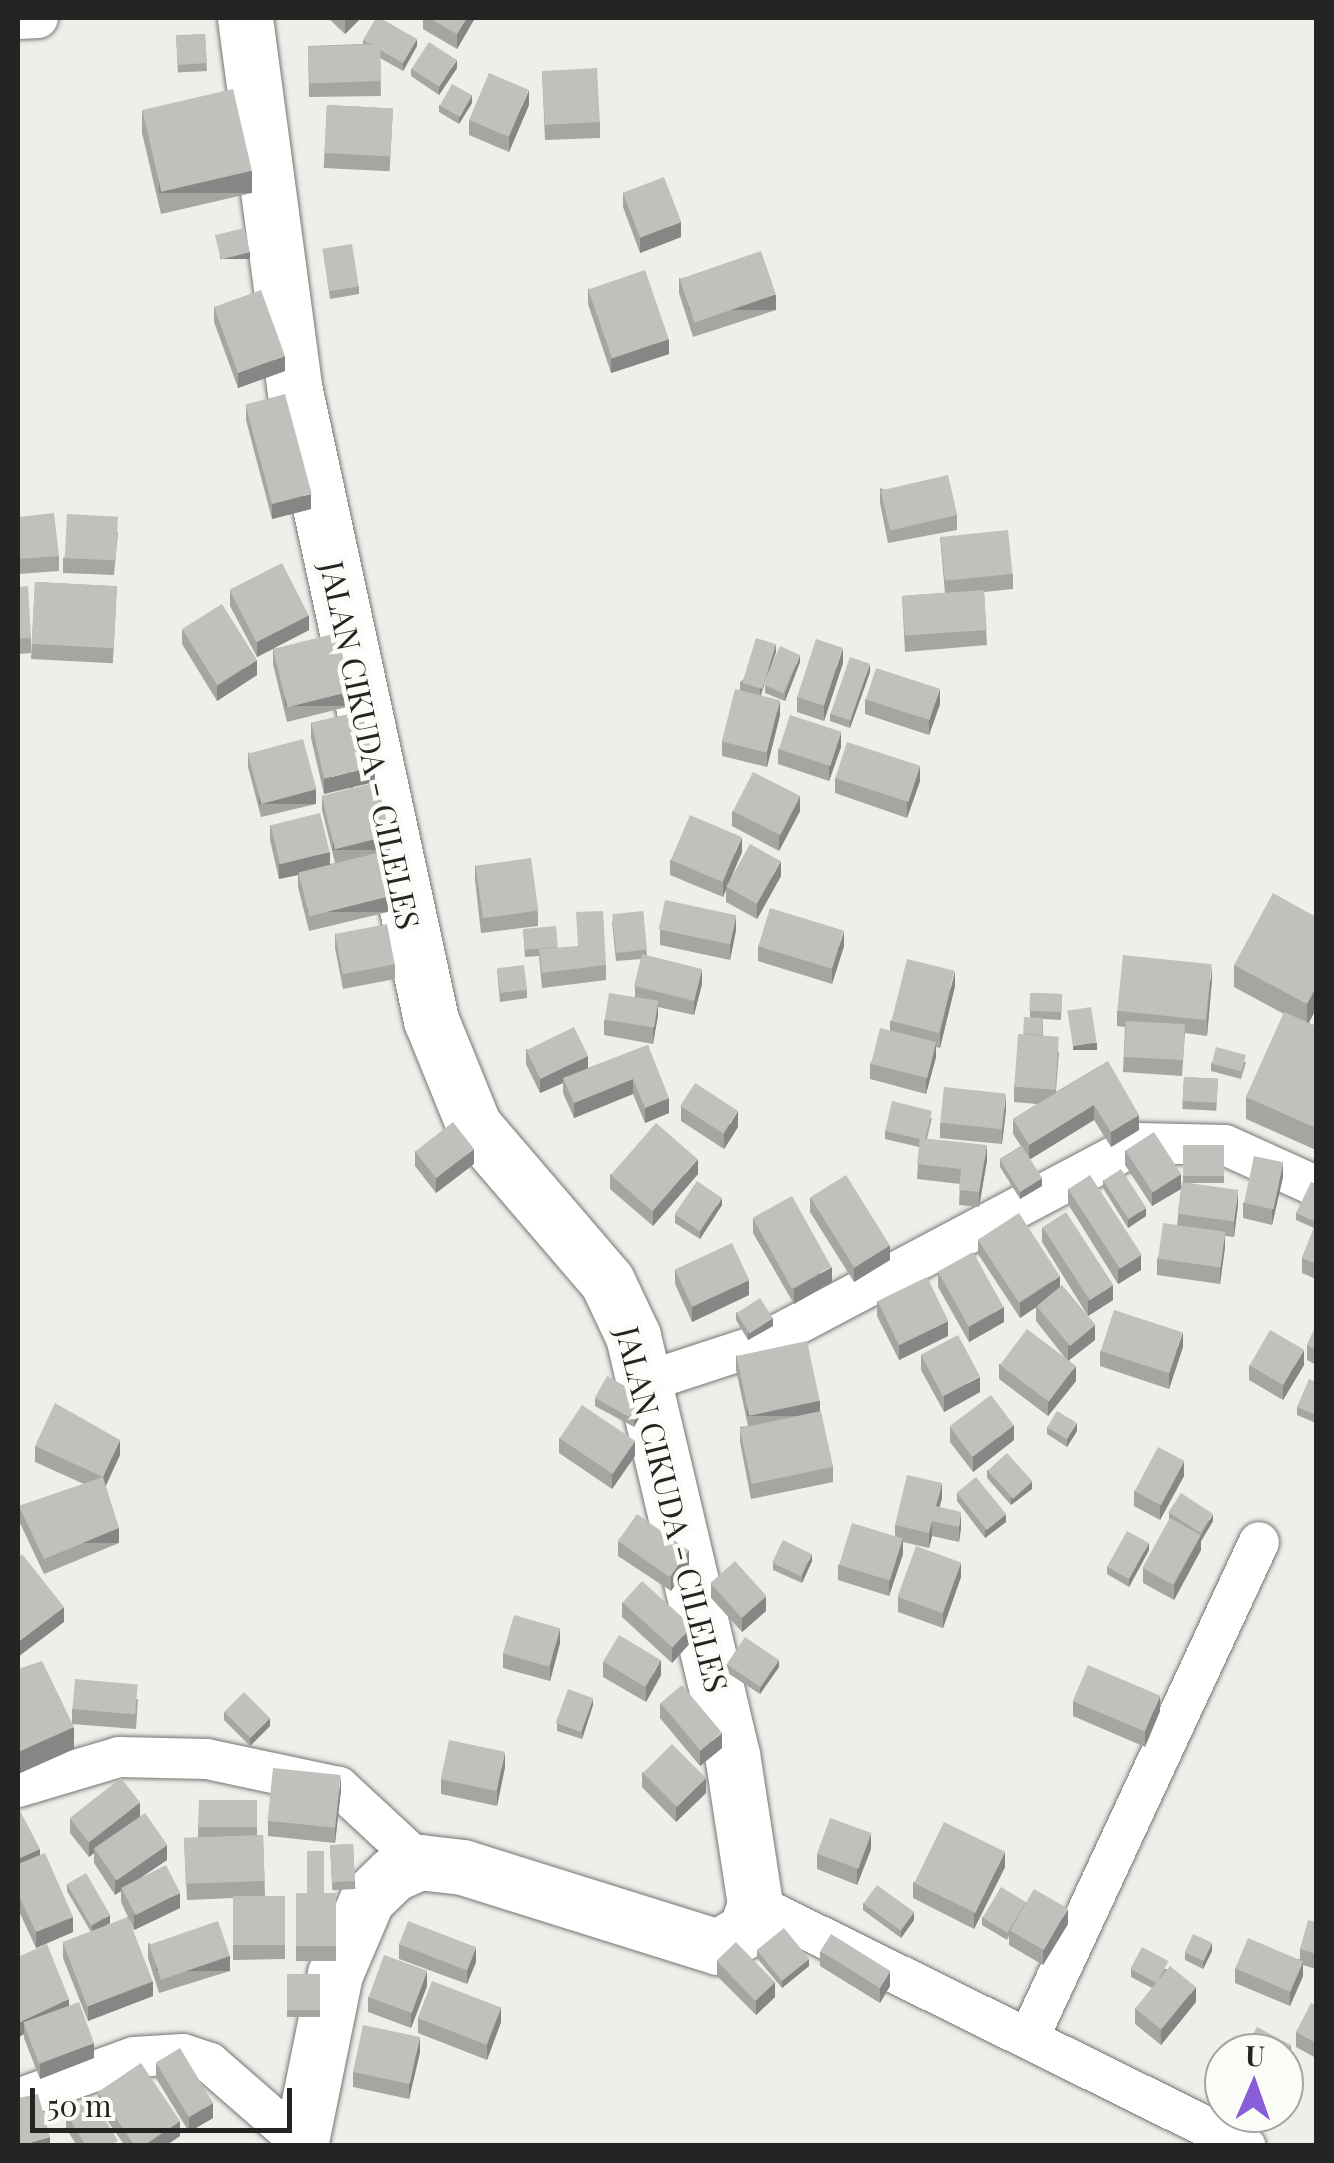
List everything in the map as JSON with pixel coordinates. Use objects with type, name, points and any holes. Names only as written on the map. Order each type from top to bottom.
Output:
[{"type":"street","points":[[18,18],[38,18]]},
{"type":"street","name":"JALAN CIKUDA - CILELES","points":[[244,18],[294,391],[443,1064],[502,1166],[607,1281],[645,1382],[732,1754],[755,1904]]},
{"type":"street","points":[[645,1382],[758,1345],[1140,1143],[1225,1145],[1316,1186]]},
{"type":"street","points":[[1031,2033],[1260,1542]]},
{"type":"street","points":[[18,1788],[119,1757],[207,1759],[338,1787],[420,1862],[463,1867],[699,1945],[735,1941],[755,1904],[1031,2033],[1245,2146]]},
{"type":"street","points":[[18,2098],[134,2057],[183,2054],[210,2063],[298,2142],[335,1974],[360,1912],[379,1885],[420,1862]]},
{"type":"building","points":[[376,18],[417,39],[403,63],[380,50],[380,44],[363,40]]},
{"type":"building","points":[[429,18],[467,18],[457,34]]},
{"type":"building","points":[[205,34],[207,63],[178,65],[176,36]]},
{"type":"building","points":[[429,42],[457,60],[439,87],[412,69]]},
{"type":"building","points":[[380,44],[381,81],[309,83],[308,47]]},
{"type":"building","points":[[597,68],[600,122],[545,125],[542,71]]},
{"type":"building","points":[[489,73],[529,90],[509,137],[469,120]]},
{"type":"building","points":[[452,84],[472,95],[460,117],[440,106]]},
{"type":"building","points":[[233,89],[252,171],[161,192],[142,110]]},
{"type":"building","points":[[327,105],[393,108],[390,156],[324,153]]},
{"type":"building","points":[[664,177],[681,222],[640,238],[623,193]]},
{"type":"building","points":[[244,228],[250,252],[221,260],[215,235]]},
{"type":"building","points":[[352,244],[359,286],[329,291],[322,249]]},
{"type":"building","points":[[761,251],[776,294],[695,322],[680,279]]},
{"type":"building","points":[[645,270],[669,339],[612,359],[588,290]]},
{"type":"building","points":[[261,290],[285,356],[238,373],[214,307]]},
{"type":"building","points":[[285,394],[312,493],[272,504],[245,405]]},
{"type":"building","points":[[948,475],[957,515],[890,530],[881,491]]},
{"type":"building","points":[[54,513],[59,556],[18,559],[18,517]]},
{"type":"building","points":[[67,514],[118,517],[116,561],[65,558]]},
{"type":"building","points":[[1008,530],[1013,574],[945,581],[940,537]]},
{"type":"building","points":[[282,563],[309,616],[256,642],[229,590]]},
{"type":"building","points":[[35,582],[117,586],[114,648],[32,644]]},
{"type":"building","points":[[28,586],[31,638],[18,638],[18,587]]},
{"type":"building","points":[[984,590],[987,630],[905,636],[902,596]]},
{"type":"building","points":[[222,604],[257,660],[217,685],[182,629]]},
{"type":"building","points":[[337,633],[352,691],[287,707],[273,649]]},
{"type":"building","points":[[756,638],[776,644],[762,689],[742,683]]},
{"type":"building","points":[[816,639],[843,648],[824,706],[797,697]]},
{"type":"building","points":[[780,646],[800,655],[783,693],[763,684]]},
{"type":"building","points":[[850,657],[870,664],[850,721],[830,714]]},
{"type":"building","points":[[876,668],[940,689],[930,720],[866,699]]},
{"type":"building","points":[[735,689],[780,700],[767,753],[722,741]]},
{"type":"building","points":[[362,711],[375,767],[324,778],[311,723]]},
{"type":"building","points":[[790,715],[841,732],[830,766],[779,749]]},
{"type":"building","points":[[303,739],[316,789],[261,804],[248,754]]},
{"type":"building","points":[[847,742],[920,766],[908,802],[835,778]]},
{"type":"building","points":[[753,772],[800,796],[780,835],[733,811]]},
{"type":"building","points":[[377,782],[390,835],[335,849],[322,796]]},
{"type":"building","points":[[320,813],[330,852],[280,864],[271,825]]},
{"type":"building","points":[[690,815],[742,837],[722,882],[671,860]]},
{"type":"building","points":[[750,844],[781,861],[757,904],[726,887]]},
{"type":"building","points":[[377,853],[388,897],[309,916],[298,873]]},
{"type":"building","points":[[531,858],[538,910],[483,918],[476,866]]},
{"type":"building","points":[[1273,893],[1316,917],[1316,987],[1307,1004],[1234,965]]},
{"type":"building","points":[[665,900],[736,915],[730,945],[659,929]]},
{"type":"building","points":[[770,908],[844,931],[832,969],[758,946]]},
{"type":"building","points":[[603,911],[606,965],[542,973],[539,949],[578,946],[576,912]]},
{"type":"building","points":[[643,911],[647,950],[616,953],[612,914]]},
{"type":"building","points":[[387,924],[395,964],[343,974],[335,934]]},
{"type":"building","points":[[556,926],[558,947],[525,950],[523,929]]},
{"type":"building","points":[[642,954],[702,969],[694,1001],[634,986]]},
{"type":"building","points":[[1123,955],[1212,964],[1206,1020],[1117,1011]]},
{"type":"building","points":[[907,959],[955,971],[939,1033],[892,1021]]},
{"type":"building","points":[[524,965],[527,990],[500,993],[497,968]]},
{"type":"building","points":[[609,993],[658,1001],[654,1027],[605,1020]]},
{"type":"building","points":[[1030,993],[1062,994],[1061,1012],[1029,1011]]},
{"type":"building","points":[[1091,1007],[1097,1043],[1073,1046],[1067,1011]]},
{"type":"building","points":[[1284,1012],[1316,1026],[1316,1128],[1246,1097]]},
{"type":"building","points":[[1024,1017],[1043,1018],[1042,1035],[1023,1034]]},
{"type":"building","points":[[1126,1021],[1185,1024],[1183,1060],[1124,1057]]},
{"type":"building","points":[[574,1027],[588,1056],[540,1079],[526,1050]]},
{"type":"building","points":[[880,1028],[936,1042],[927,1078],[871,1064]]},
{"type":"building","points":[[1018,1034],[1059,1037],[1055,1090],[1014,1087]]},
{"type":"building","points":[[648,1045],[669,1098],[645,1108],[633,1079],[574,1103],[563,1078]]},
{"type":"building","points":[[1216,1047],[1246,1055],[1242,1071],[1212,1063]]},
{"type":"building","points":[[1108,1061],[1139,1115],[1111,1132],[1094,1105],[1029,1145],[1013,1119]]},
{"type":"building","points":[[1184,1077],[1218,1079],[1217,1103],[1183,1101]]},
{"type":"building","points":[[695,1083],[738,1111],[723,1133],[680,1106]]},
{"type":"building","points":[[944,1087],[1006,1093],[1002,1129],[940,1123]]},
{"type":"building","points":[[892,1101],[932,1111],[925,1139],[885,1131]]},
{"type":"building","points":[[453,1122],[474,1149],[436,1178],[415,1152]]},
{"type":"building","points":[[656,1123],[698,1159],[652,1211],[611,1175]]},
{"type":"building","points":[[1154,1132],[1181,1174],[1153,1192],[1125,1151]]},
{"type":"building","points":[[920,1138],[987,1145],[979,1192],[959,1190],[961,1169],[917,1164]]},
{"type":"building","points":[[1183,1145],[1224,1145],[1224,1176],[1183,1176]]},
{"type":"building","points":[[1022,1146],[1042,1178],[1020,1192],[1000,1160]]},
{"type":"building","points":[[1254,1156],[1283,1162],[1273,1209],[1244,1203]]},
{"type":"building","points":[[1121,1169],[1146,1208],[1128,1219],[1103,1180]]},
{"type":"building","points":[[846,1175],[890,1245],[854,1268],[810,1197]]},
{"type":"building","points":[[1090,1175],[1142,1255],[1120,1269],[1068,1189]]},
{"type":"building","points":[[697,1181],[722,1198],[700,1231],[675,1214]]},
{"type":"building","points":[[1182,1182],[1238,1190],[1234,1222],[1178,1214]]},
{"type":"building","points":[[1311,1182],[1316,1184],[1316,1222],[1296,1213]]},
{"type":"building","points":[[792,1196],[831,1267],[792,1289],[753,1218]]},
{"type":"building","points":[[1066,1212],[1113,1285],[1090,1300],[1043,1227]]},
{"type":"building","points":[[1019,1213],[1060,1276],[1019,1303],[978,1240]]},
{"type":"building","points":[[1316,1222],[1316,1264],[1302,1258]]},
{"type":"building","points":[[1163,1223],[1225,1232],[1220,1267],[1158,1259]]},
{"type":"building","points":[[732,1243],[749,1280],[692,1307],[675,1270]]},
{"type":"building","points":[[973,1252],[1004,1307],[969,1326],[938,1271]]},
{"type":"building","points":[[927,1277],[948,1321],[899,1345],[878,1301]]},
{"type":"building","points":[[1062,1285],[1095,1325],[1070,1346],[1037,1306]]},
{"type":"building","points":[[760,1298],[773,1318],[750,1333],[737,1313]]},
{"type":"building","points":[[1114,1310],[1182,1332],[1169,1373],[1101,1351]]},
{"type":"building","points":[[1316,1326],[1316,1350],[1307,1345]]},
{"type":"building","points":[[1027,1329],[1076,1366],[1049,1402],[1000,1365]]},
{"type":"building","points":[[1270,1330],[1304,1350],[1283,1385],[1250,1366]]},
{"type":"building","points":[[958,1335],[980,1376],[943,1396],[921,1355]]},
{"type":"building","points":[[807,1341],[820,1401],[749,1416],[737,1356]]},
{"type":"building","points":[[607,1376],[646,1398],[634,1420],[595,1398]]},
{"type":"building","points":[[1309,1379],[1316,1382],[1316,1415],[1297,1407]]},
{"type":"building","points":[[991,1395],[1014,1425],[972,1457],[949,1426]]},
{"type":"building","points":[[55,1403],[120,1440],[103,1477],[35,1446]]},
{"type":"building","points":[[582,1405],[635,1441],[613,1474],[560,1438]]},
{"type":"building","points":[[821,1411],[833,1467],[752,1484],[740,1428]]},
{"type":"building","points":[[1057,1411],[1077,1423],[1067,1439],[1047,1427]]},
{"type":"building","points":[[1158,1447],[1184,1461],[1161,1505],[1135,1491]]},
{"type":"building","points":[[1007,1453],[1032,1481],[1013,1499],[988,1470]]},
{"type":"building","points":[[907,1475],[942,1483],[936,1506],[961,1512],[959,1527],[932,1521],[929,1533],[895,1525]]},
{"type":"building","points":[[103,1477],[119,1528],[44,1559],[19,1506]]},
{"type":"building","points":[[976,1477],[1006,1514],[987,1530],[957,1493]]},
{"type":"building","points":[[1181,1493],[1213,1514],[1200,1533],[1168,1512]]},
{"type":"building","points":[[637,1514],[689,1550],[670,1577],[618,1541]]},
{"type":"building","points":[[1170,1518],[1201,1535],[1173,1585],[1142,1568]]},
{"type":"building","points":[[852,1523],[903,1538],[890,1581],[839,1565]]},
{"type":"building","points":[[1127,1531],[1149,1543],[1129,1579],[1107,1567]]},
{"type":"building","points":[[783,1540],[812,1554],[801,1576],[772,1562]]},
{"type":"building","points":[[916,1546],[961,1562],[943,1613],[898,1597]]},
{"type":"building","points":[[22,1554],[64,1607],[18,1642],[18,1558]]},
{"type":"building","points":[[735,1561],[766,1596],[742,1618],[710,1583]]},
{"type":"building","points":[[642,1581],[692,1626],[672,1647],[623,1603]]},
{"type":"building","points":[[514,1615],[560,1628],[549,1667],[503,1653]]},
{"type":"building","points":[[619,1635],[661,1660],[645,1687],[603,1662]]},
{"type":"building","points":[[745,1637],[779,1660],[761,1687],[727,1664]]},
{"type":"building","points":[[42,1661],[74,1727],[18,1752],[18,1669]]},
{"type":"building","points":[[1088,1665],[1160,1695],[1145,1731],[1073,1701]]},
{"type":"building","points":[[75,1679],[138,1684],[135,1714],[72,1709]]},
{"type":"building","points":[[682,1685],[722,1732],[700,1750],[661,1703]]},
{"type":"building","points":[[568,1689],[593,1698],[581,1732],[556,1723]]},
{"type":"building","points":[[244,1692],[270,1718],[250,1738],[224,1712]]},
{"type":"building","points":[[449,1740],[505,1752],[496,1791],[441,1779]]},
{"type":"building","points":[[672,1744],[706,1778],[677,1807],[643,1773]]},
{"type":"building","points":[[273,1768],[341,1775],[335,1828],[267,1821]]},
{"type":"building","points":[[121,1778],[140,1802],[89,1842],[70,1818]]},
{"type":"building","points":[[199,1800],[257,1800],[257,1827],[199,1827]]},
{"type":"building","points":[[18,1807],[40,1849],[18,1859]]},
{"type":"building","points":[[145,1813],[167,1845],[117,1881],[94,1849]]},
{"type":"building","points":[[830,1818],[871,1833],[858,1869],[817,1854]]},
{"type":"building","points":[[944,1822],[1005,1852],[975,1913],[914,1883]]},
{"type":"building","points":[[263,1835],[265,1881],[186,1884],[184,1838]]},
{"type":"building","points":[[353,1844],[355,1881],[332,1882],[330,1845]]},
{"type":"building","points":[[307,1851],[324,1851],[324,1893],[307,1893]]},
{"type":"building","points":[[45,1853],[73,1917],[36,1932],[18,1894],[18,1864]]},
{"type":"building","points":[[166,1865],[180,1893],[136,1915],[121,1888]]},
{"type":"building","points":[[86,1873],[110,1915],[91,1926],[67,1884]]},
{"type":"building","points":[[877,1885],[914,1912],[901,1931],[863,1904]]},
{"type":"building","points":[[1001,1887],[1026,1902],[1007,1933],[982,1918]]},
{"type":"building","points":[[1034,1889],[1068,1908],[1044,1950],[1010,1931]]},
{"type":"building","points":[[296,1893],[336,1893],[336,1946],[296,1946]]},
{"type":"building","points":[[233,1896],[285,1896],[285,1945],[233,1945]]},
{"type":"building","points":[[128,1917],[153,1981],[87,2007],[63,1942]]},
{"type":"building","points":[[1308,1920],[1316,1922],[1316,1954],[1300,1949]]},
{"type":"building","points":[[218,1921],[230,1956],[161,1980],[149,1945]]},
{"type":"building","points":[[408,1921],[476,1947],[467,1971],[399,1944]]},
{"type":"building","points":[[784,1928],[809,1959],[782,1981],[757,1950]]},
{"type":"building","points":[[831,1934],[890,1971],[880,1988],[820,1951]]},
{"type":"building","points":[[1193,1934],[1212,1943],[1204,1961],[1185,1952]]},
{"type":"building","points":[[1248,1938],[1303,1961],[1290,1992],[1235,1968]]},
{"type":"building","points":[[736,1942],[775,1982],[755,2001],[717,1961]]},
{"type":"building","points":[[47,1944],[69,1999],[18,2023],[18,1957]]},
{"type":"building","points":[[1142,1947],[1168,1961],[1157,1983],[1130,1969]]},
{"type":"building","points":[[384,1955],[427,1971],[412,2013],[369,1997]]},
{"type":"building","points":[[1170,1966],[1196,1987],[1161,2030],[1135,2009]]},
{"type":"building","points":[[287,1974],[320,1974],[320,2010],[287,2010]]},
{"type":"building","points":[[432,1981],[501,2008],[487,2045],[418,2018]]},
{"type":"building","points":[[79,2002],[94,2043],[39,2064],[24,2022]]},
{"type":"building","points":[[1311,2003],[1316,2006],[1316,2043],[1296,2032]]},
{"type":"building","points":[[363,2025],[420,2037],[410,2084],[353,2072]]},
{"type":"building","points":[[180,2048],[213,2103],[189,2117],[156,2062]]},
{"type":"building","points":[[141,2063],[180,2121],[143,2146],[135,2146],[98,2092]]},
{"type":"building","points":[[38,2094],[50,2137],[18,2146],[18,2098]]},
{"type":"building","points":[[92,2098],[118,2141],[109,2146],[86,2146],[66,2113]]}]
